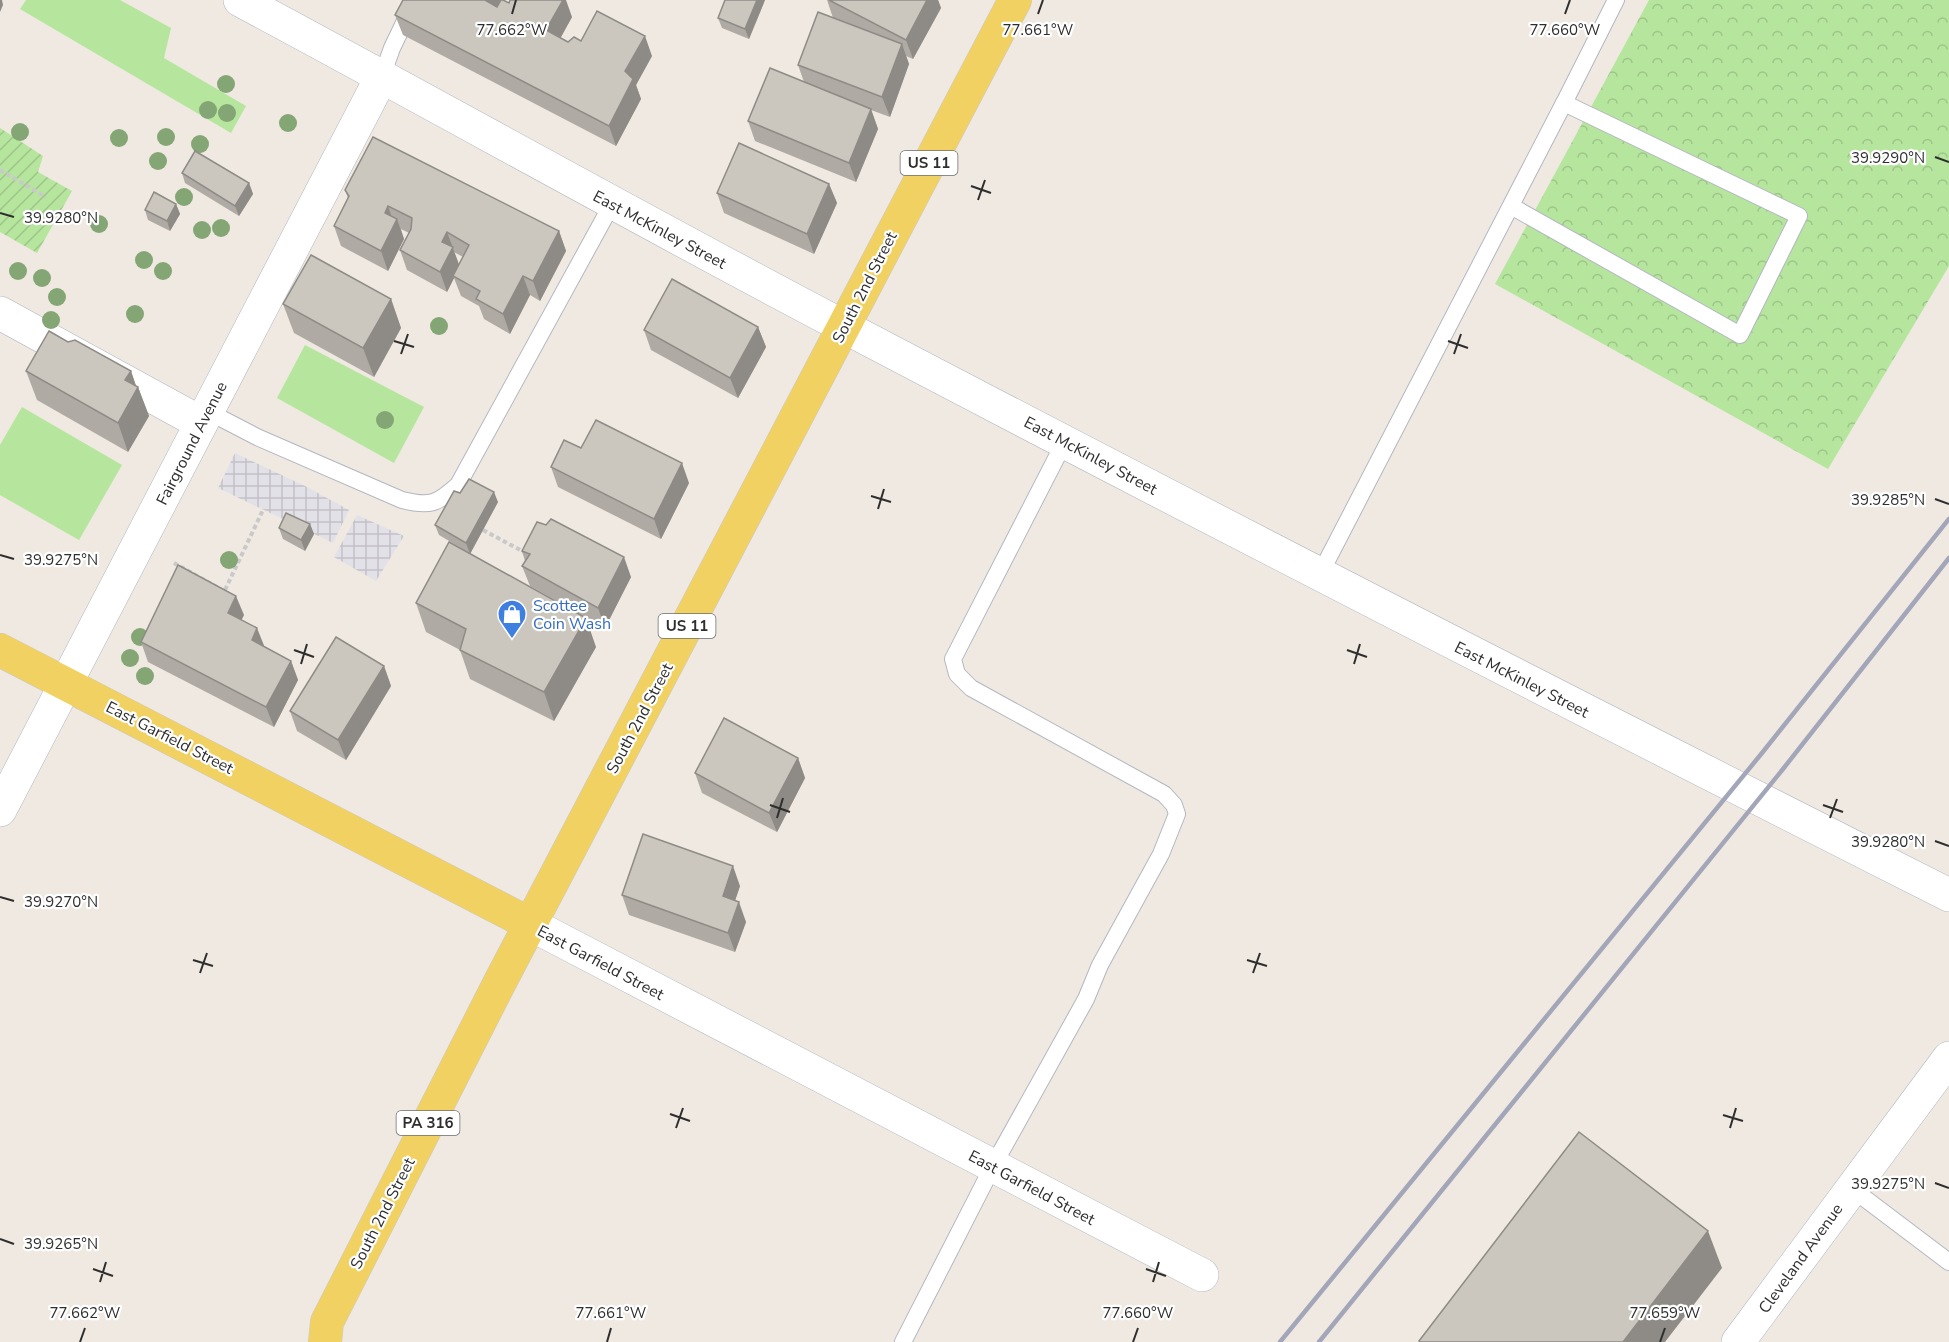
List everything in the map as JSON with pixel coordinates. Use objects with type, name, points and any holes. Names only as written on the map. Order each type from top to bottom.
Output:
[{"type":"main road","name":"South 2nd Street","points":[[323,1336],[530,924],[1014,0]]},
{"type":"main road","name":"East Garfield Street","points":[[0,650],[530,924]]},
{"type":"street","name":"East McKinley Street","points":[[240,0],[612,204],[843,327],[1065,441],[1319,576],[1949,896]]},
{"type":"street","name":"Fairground Avenue","points":[[0,810],[382,76]]},
{"type":"street","points":[[0,313],[204,417]]},
{"type":"street","name":"East Garfield Street","points":[[530,924],[1202,1275]]},
{"type":"street","name":"Cleveland Avenue","points":[[1738,1342],[1949,1058]]},
{"type":"lane","points":[[382,76],[392,48],[415,0]]},
{"type":"lane","points":[[1319,576],[1616,0]]},
{"type":"lane","points":[[1511,206],[1740,335],[1798,216],[1564,103]]},
{"type":"lane","points":[[204,417],[257,437],[402,500],[424,506],[443,499],[458,485],[612,204]]},
{"type":"lane","points":[[903,1342],[993,1166],[1086,999],[1100,965],[1161,854],[1178,814],[1174,805],[1164,794],[971,688],[957,674],[953,659],[1065,441]]},
{"type":"lane","points":[[1851,1188],[1949,1262]]},
{"type":"path","points":[[0,170],[46,197]]},
{"type":"path","points":[[222,596],[263,510]]},
{"type":"path","points":[[483,530],[527,553]]},
{"type":"path","points":[[174,563],[225,590]]},
{"type":"shaded area","points":[[235,453],[349,510],[333,543],[218,488]]},
{"type":"shaded area","points":[[357,515],[404,536],[376,581],[334,557]]},
{"type":"green space","points":[[26,0],[120,0],[171,28],[164,58],[246,106],[231,133],[20,9]]},
{"type":"green space","points":[[1649,0],[1949,0],[1949,266],[1828,469],[1495,284]]},
{"type":"green space","points":[[0,128],[43,156],[38,172],[72,191],[37,253],[0,232]]},
{"type":"green space","points":[[305,345],[424,407],[394,463],[277,398]]},
{"type":"green space","points":[[22,407],[122,465],[79,540],[0,495],[0,445]]},
{"type":"building","points":[[403,0],[485,0],[497,7],[501,0],[509,3],[510,0],[563,0],[546,30],[568,42],[574,37],[581,41],[597,11],[645,36],[625,71],[633,79],[609,126],[395,15]]},
{"type":"building","points":[[725,0],[757,0],[745,29],[718,18]]},
{"type":"building","points":[[829,0],[927,0],[906,40]]},
{"type":"building","points":[[818,12],[902,44],[882,97],[798,65]]},
{"type":"building","points":[[770,68],[871,109],[849,163],[748,121]]},
{"type":"building","points":[[373,137],[559,231],[533,281],[523,276],[503,314],[476,299],[480,291],[453,276],[469,245],[447,232],[442,242],[453,247],[440,272],[400,250],[411,229],[412,218],[388,206],[385,213],[397,219],[381,251],[334,226],[349,196],[345,190]]},
{"type":"building","points":[[739,143],[829,184],[807,234],[717,193]]},
{"type":"building","points":[[195,151],[249,183],[235,206],[182,173]]},
{"type":"building","points":[[154,192],[176,204],[167,221],[145,210]]},
{"type":"building","points":[[311,255],[391,299],[363,348],[283,304]]},
{"type":"building","points":[[672,279],[758,327],[730,378],[644,330]]},
{"type":"building","points":[[49,331],[68,342],[75,340],[131,371],[125,380],[138,387],[118,423],[26,371]]},
{"type":"building","points":[[596,420],[682,463],[654,519],[551,467],[564,440],[581,448]]},
{"type":"building","points":[[469,479],[494,492],[466,543],[435,525],[454,491],[460,493]]},
{"type":"building","points":[[286,513],[310,524],[301,540],[279,528]]},
{"type":"building","points":[[551,519],[624,557],[598,608],[522,566],[530,554],[522,551],[537,522],[546,525]]},
{"type":"building","name":"Scottee Coin Wash","points":[[449,542],[586,618],[544,692],[460,650],[466,629],[416,603]]},
{"type":"building","points":[[178,565],[236,596],[228,613],[257,628],[252,640],[291,661],[266,707],[141,642]]},
{"type":"building","points":[[336,637],[384,666],[338,740],[290,711]]},
{"type":"building","points":[[724,718],[798,758],[769,813],[695,773]]},
{"type":"building","points":[[643,834],[733,866],[723,896],[739,902],[728,933],[622,895]]},
{"type":"building","points":[[1579,1132],[1708,1231],[1623,1342],[1420,1342],[1419,1341]]},
{"type":"railway","points":[[1280,1342],[1762,753],[1949,519]]},
{"type":"railway","points":[[1319,1342],[1783,769],[1949,558]]},
{"type":"place","name":"Scottee Coin Wash","points":[[512,640]]}]
